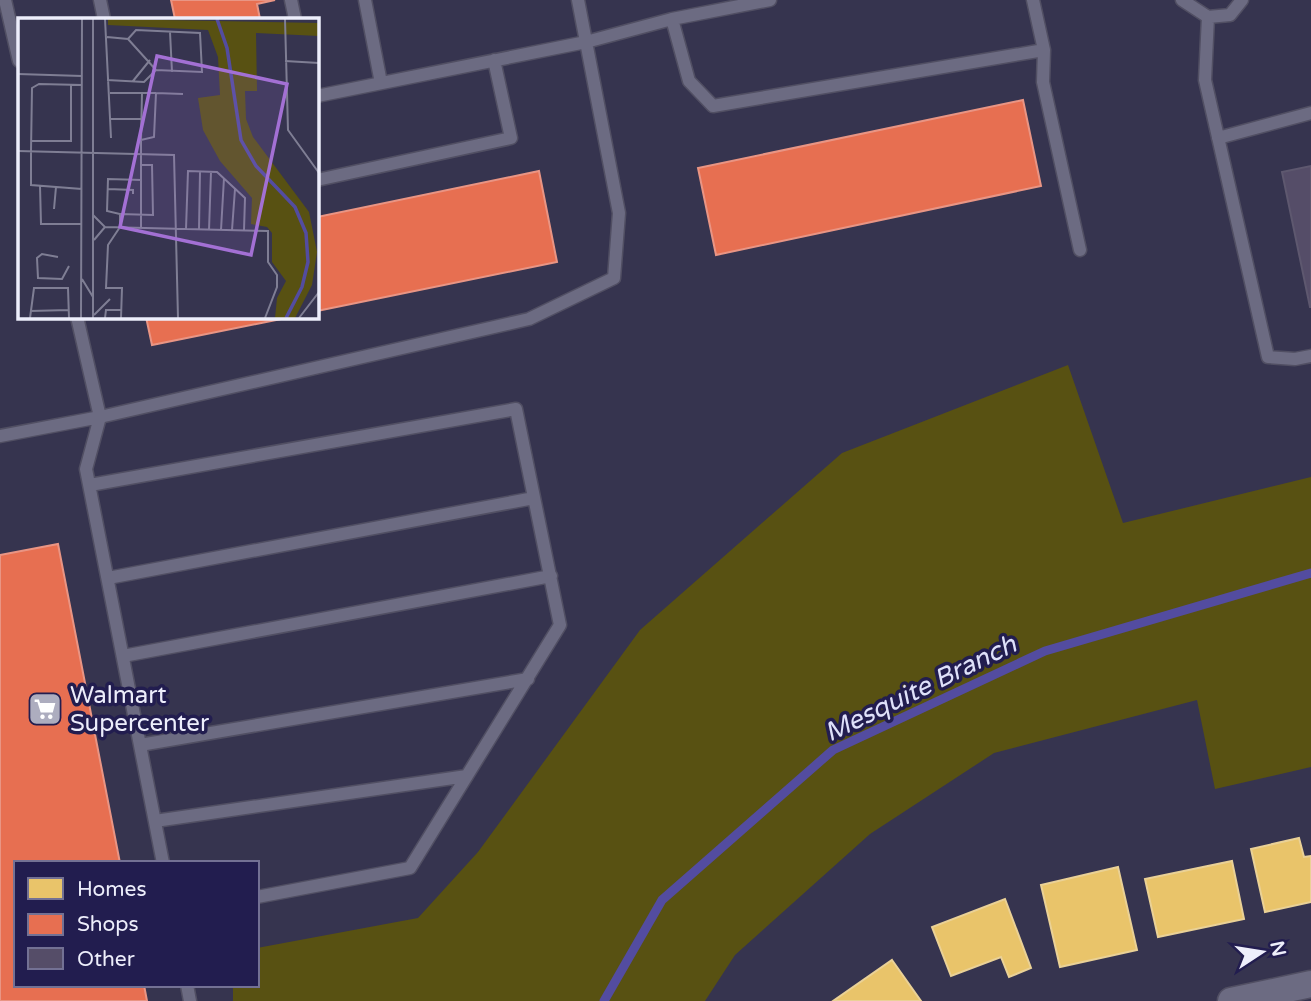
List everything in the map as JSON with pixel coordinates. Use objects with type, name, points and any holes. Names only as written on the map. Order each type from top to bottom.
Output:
[{"type":"street","points":[[1231,1001],[1311,984]]},
{"type":"lane","points":[[0,0],[6,0],[18,56]]},
{"type":"lane","points":[[100,0],[104,18]]},
{"type":"lane","points":[[291,0],[295,18]]},
{"type":"lane","points":[[365,0],[381,83]]},
{"type":"lane","points":[[0,436],[100,417],[529,319],[614,278],[619,213],[578,0]]},
{"type":"lane","points":[[318,96],[586,42],[672,19],[770,0]]},
{"type":"lane","points":[[1033,0],[1044,50],[1044,82],[1080,250]]},
{"type":"lane","points":[[1182,0],[1208,17],[1230,15],[1241,0]]},
{"type":"lane","points":[[1208,17],[1205,80],[1268,357],[1295,359],[1311,356]]},
{"type":"lane","points":[[672,19],[689,81],[713,106],[1044,50]]},
{"type":"lane","points":[[318,180],[511,138],[494,60]]},
{"type":"lane","points":[[1218,138],[1311,113]]},
{"type":"lane","points":[[77,318],[100,417],[86,469],[163,861]]},
{"type":"lane","points":[[90,485],[516,408],[560,625],[410,868],[259,897]]},
{"type":"lane","points":[[108,578],[534,498]]},
{"type":"lane","points":[[123,656],[551,576]]},
{"type":"lane","points":[[140,745],[528,679]]},
{"type":"lane","points":[[155,821],[467,776]]},
{"type":"shaded area","points":[[1068,365],[1123,523],[1311,477],[1311,767],[1215,789],[1197,700],[994,753],[870,834],[735,955],[705,1001],[233,1001],[233,987],[259,987],[259,948],[418,918],[478,852],[640,630],[842,453]]},
{"type":"building: Homes","points":[[1299,838],[1304,857],[1311,856],[1311,902],[1265,912],[1251,849]]},
{"type":"building: Homes","points":[[1232,861],[1244,919],[1158,937],[1145,879]]},
{"type":"building: Homes","points":[[1118,867],[1137,950],[1060,967],[1041,885]]},
{"type":"building: Homes","points":[[1005,899],[1031,968],[1009,977],[1001,957],[951,976],[932,927]]},
{"type":"building: Homes","points":[[892,960],[921,1001],[833,1001]]},
{"type":"building: Shops","points":[[171,0],[275,0],[257,4],[260,18],[175,18]]},
{"type":"building: Shops","points":[[1023,100],[1041,186],[716,255],[698,168]]},
{"type":"building: Shops","points":[[539,171],[557,262],[318,311],[318,217]]},
{"type":"building: Shops","points":[[146,318],[286,318],[152,345]]},
{"type":"building: Shops","name":"Walmart Supercenter","points":[[58,544],[120,861],[14,861],[14,987],[144,987],[147,1001],[0,1001],[0,555]]},
{"type":"building: Other","points":[[1311,166],[1311,307],[1310,307],[1282,172]]},
{"type":"waterway","name":"Mesquite Branch","points":[[604,1001],[662,900],[833,750],[1045,651],[1311,573]]},
{"type":"place","name":"Walmart Supercenter","points":[[45,709]]}]
